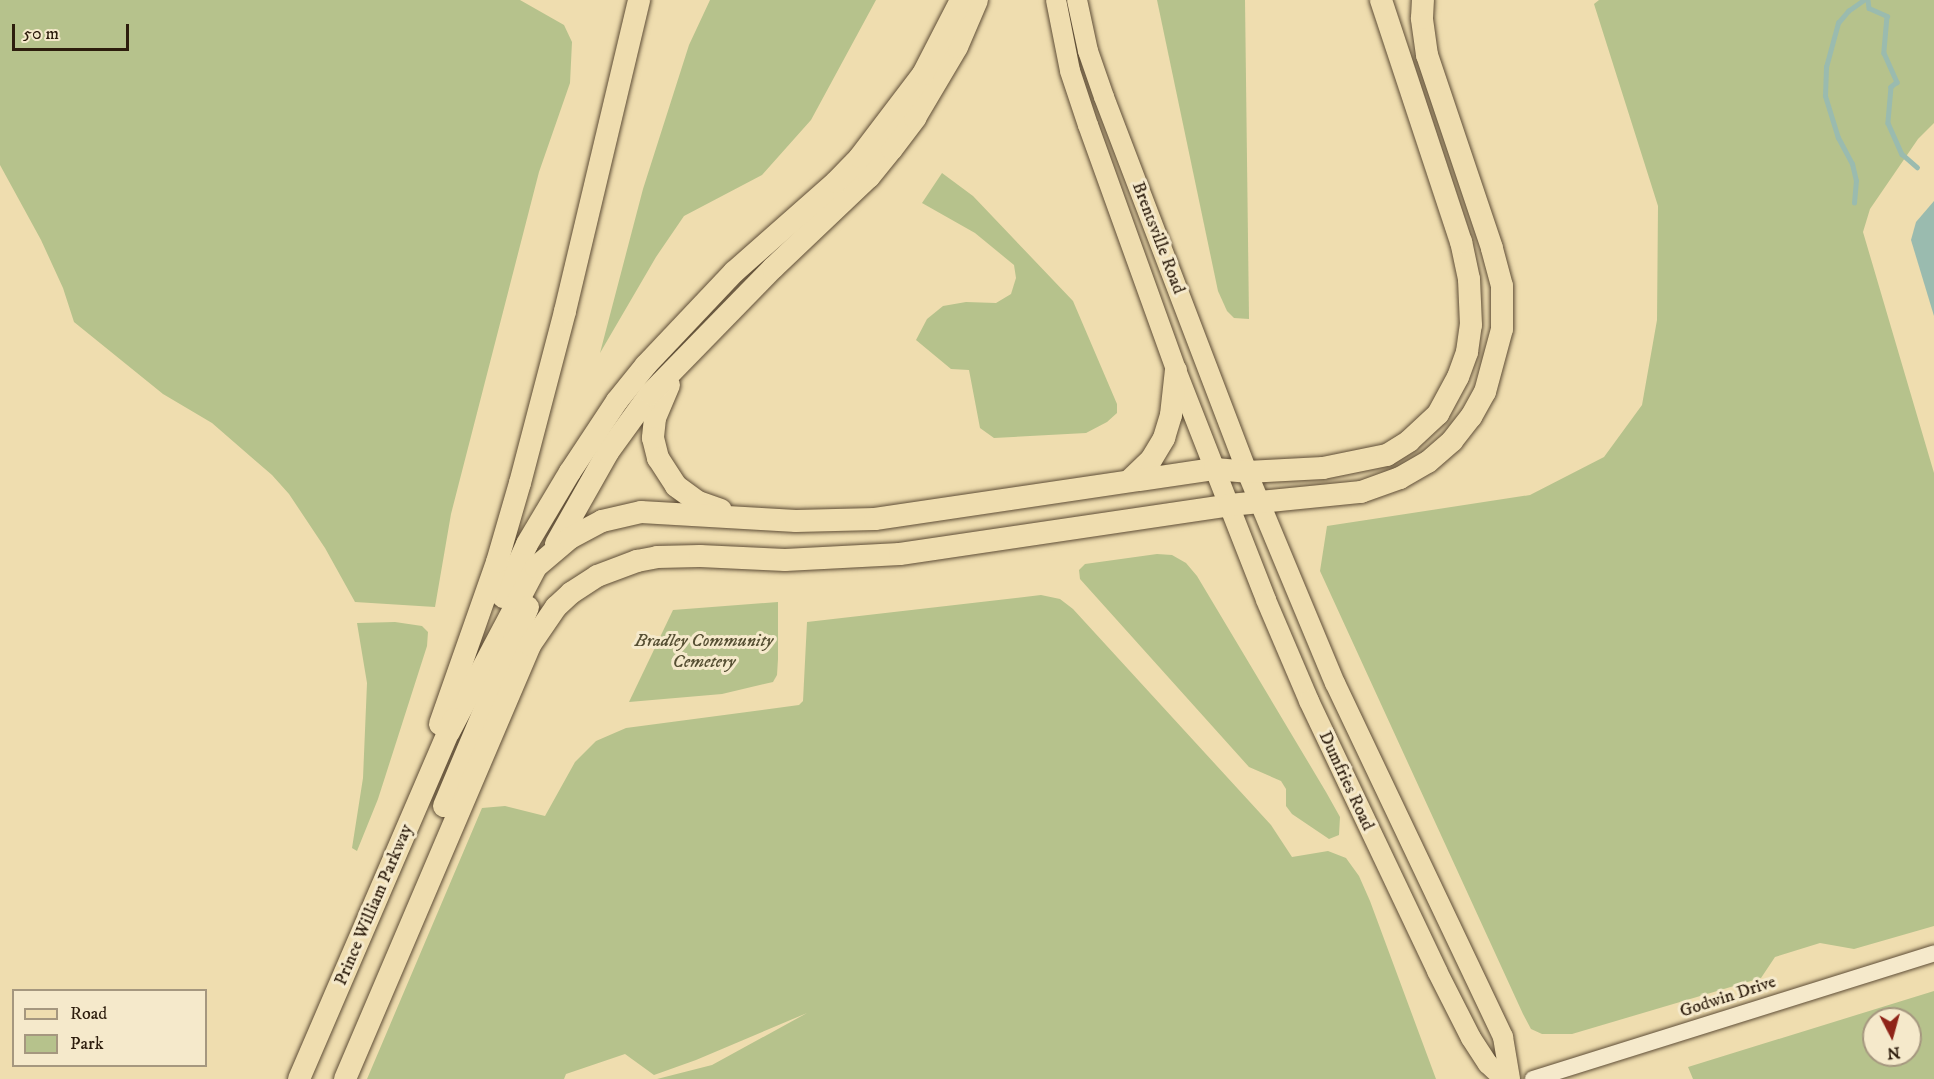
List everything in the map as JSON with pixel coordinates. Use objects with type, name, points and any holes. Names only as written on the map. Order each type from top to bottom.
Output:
[{"type":"highway","points":[[417,806],[430,753],[497,562],[520,483],[568,299],[639,0]]},
{"type":"highway","points":[[449,732],[496,613],[527,544],[570,472],[617,401],[646,365],[734,272],[836,182],[860,157],[923,74],[961,0]]},
{"type":"highway","points":[[412,919],[417,870],[554,549],[621,433],[650,394],[869,177],[915,118],[957,47],[977,0]]},
{"type":"highway","points":[[449,732],[523,586],[536,567],[554,549],[590,526],[628,514],[657,512],[796,521],[875,519],[1215,469],[1247,472],[1323,468],[1360,463],[1387,455],[1409,441],[1438,414],[1450,397],[1467,351],[1471,325],[1469,279],[1461,242],[1381,0]]},
{"type":"highway","points":[[345,1079],[530,645],[556,607],[571,593],[597,576],[637,561],[657,557],[700,556],[785,560],[900,554],[1230,505],[1361,492],[1400,478],[1428,462],[1452,441],[1471,417],[1485,392],[1502,328],[1502,286],[1492,248],[1427,55],[1423,37],[1423,0]]},
{"type":"highway","points":[[687,356],[658,406],[653,430],[658,458],[671,481],[689,496],[710,507],[752,519]]},
{"type":"highway","points":[[1130,480],[1151,460],[1164,438],[1171,415],[1176,370]]},
{"type":"highway","name":"Prince William Parkway","points":[[299,1079],[449,732]]},
{"type":"main road","name":"Brentsville Road","points":[[1056,0],[1070,71],[1176,370],[1215,469]]},
{"type":"main road","name":"Brentsville Road","points":[[1077,0],[1088,51],[1104,97],[1247,472]]},
{"type":"main road","name":"Dumfries Road","points":[[1215,469],[1266,600],[1355,800],[1471,1038],[1488,1064],[1504,1079]]},
{"type":"main road","name":"Dumfries Road","points":[[1247,472],[1335,683],[1503,1037],[1510,1079]]},
{"type":"street","name":"Godwin Drive","points":[[1533,1079],[1934,952]]},
{"type":"green space","points":[[0,0],[520,0],[564,25],[572,42],[570,83],[539,172],[451,514],[435,607],[355,602],[325,548],[289,494],[272,475],[212,423],[163,394],[74,322],[63,288],[41,240],[0,165]]},
{"type":"green space","points":[[710,0],[876,0],[811,120],[762,175],[684,216],[656,257],[600,353],[643,189],[689,45]]},
{"type":"green space","points":[[1157,0],[1245,0],[1249,319],[1234,318],[1227,311],[1218,291]]},
{"type":"green space","points":[[1599,0],[1934,0],[1934,123],[1918,139],[1870,209],[1863,232],[1934,473],[1934,926],[1854,949],[1820,943],[1775,957],[1761,978],[1572,1034],[1542,1034],[1531,1029],[1523,1014],[1320,571],[1327,526],[1530,495],[1604,457],[1642,405],[1657,320],[1658,206],[1594,4]]},
{"type":"green space","points":[[942,173],[973,196],[1073,301],[1117,404],[1117,413],[1107,422],[1086,433],[994,438],[980,428],[969,370],[951,369],[916,340],[927,319],[943,306],[966,302],[996,303],[1011,294],[1016,278],[1014,265],[975,233],[922,203]]},
{"type":"green space","points":[[1157,554],[1172,555],[1186,563],[1197,576],[1340,817],[1339,835],[1329,839],[1292,814],[1286,806],[1286,789],[1281,781],[1249,767],[1080,579],[1079,570],[1085,564]]},
{"type":"green space","points":[[1041,595],[1060,599],[1073,609],[1271,825],[1292,857],[1328,851],[1346,858],[1359,876],[1370,901],[1436,1079],[657,1079],[712,1065],[807,1013],[696,1060],[654,1075],[625,1054],[566,1074],[564,1079],[367,1079],[482,808],[505,806],[545,816],[575,762],[596,741],[626,728],[799,705],[803,701],[807,622]]},
{"type":"green space","name":"Bradley Community Cemetery","points":[[778,602],[777,675],[773,682],[722,694],[629,702],[673,610]]},
{"type":"green space","points":[[395,622],[422,626],[428,632],[427,646],[378,799],[357,851],[352,848],[363,778],[367,683],[357,623]]},
{"type":"green space","points":[[1934,991],[1934,1079],[1693,1079],[1688,1067],[1862,1013],[1862,1067],[1922,1067],[1922,1007],[1882,1007]]},
{"type":"water","points":[[1934,201],[1934,316],[1911,240],[1916,222]]},
{"type":"waterway","points":[[1854,203],[1856,181],[1852,164],[1838,138],[1825,96],[1826,67],[1838,23],[1848,11],[1864,0]]},
{"type":"waterway","points":[[1868,0],[1869,8],[1887,16],[1884,53],[1897,82],[1891,87],[1888,123],[1902,154],[1917,167]]}]
